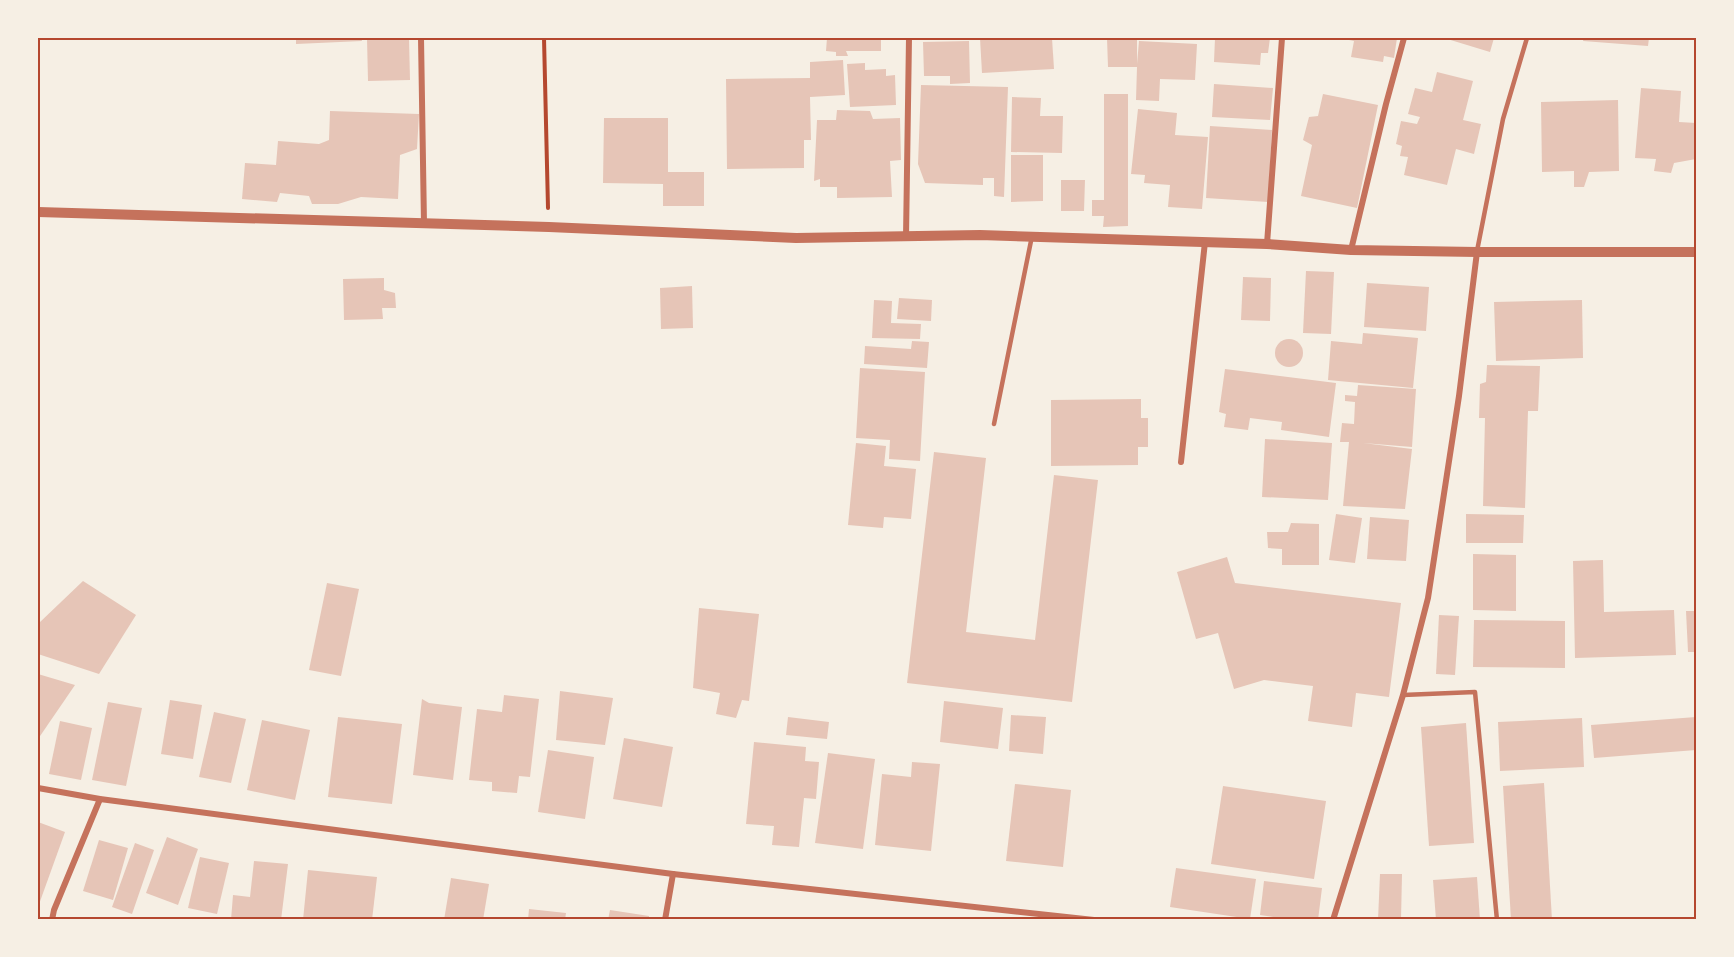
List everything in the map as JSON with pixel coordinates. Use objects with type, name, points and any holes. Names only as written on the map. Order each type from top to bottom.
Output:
[{"type":"street","points":[[421,38],[424,224]]},
{"type":"street","points":[[906,237],[909,38]]},
{"type":"street","points":[[1267,244],[1282,38]]},
{"type":"street","points":[[1351,250],[1404,38]]},
{"type":"street","points":[[38,212],[549,227],[796,238],[1032,236],[1267,244],[1351,250],[1696,252]]},
{"type":"street","points":[[1181,462],[1205,242]]},
{"type":"street","points":[[1333,920],[1403,695],[1428,598],[1460,396],[1477,252]]},
{"type":"street","points":[[38,788],[100,799],[673,874],[1094,920]]},
{"type":"street","points":[[52,920],[54,909],[100,799]]},
{"type":"street","points":[[665,920],[673,874]]},
{"type":"lane","points":[[1477,252],[1503,119],[1527,38]]},
{"type":"lane","points":[[994,424],[1032,236]]},
{"type":"lane","points":[[1403,695],[1475,692],[1497,920]]},
{"type":"path","points":[[544,38],[549,227]]},
{"type":"building","points":[[296,38],[361,38],[362,41],[296,44]]},
{"type":"building","points":[[367,38],[409,38],[410,80],[368,81]]},
{"type":"building","points":[[827,38],[881,38],[881,51],[846,51],[848,56],[836,56],[836,52],[826,51]]},
{"type":"building","points":[[980,38],[1052,38],[1054,69],[982,73]]},
{"type":"building","points":[[1107,38],[1137,38],[1137,64],[1139,41],[1197,44],[1195,80],[1160,79],[1159,101],[1136,100],[1137,67],[1108,67]]},
{"type":"building","points":[[1215,38],[1270,38],[1268,53],[1261,53],[1260,65],[1214,62]]},
{"type":"building","points":[[1339,38],[1397,38],[1394,58],[1384,56],[1383,62],[1351,57],[1354,41]]},
{"type":"building","points":[[1444,38],[1494,38],[1490,52]]},
{"type":"building","points":[[1584,38],[1649,38],[1648,46],[1583,41]]},
{"type":"building","points":[[969,41],[970,83],[950,84],[950,76],[924,76],[923,42]]},
{"type":"building","points":[[843,60],[845,95],[810,97],[811,140],[804,140],[804,168],[727,169],[726,79],[810,78],[810,62]]},
{"type":"building","points":[[865,63],[865,70],[886,69],[886,76],[895,75],[896,105],[850,107],[847,64]]},
{"type":"building","points":[[1437,72],[1473,81],[1463,120],[1481,124],[1474,154],[1456,149],[1447,185],[1404,175],[1408,157],[1400,156],[1402,146],[1396,144],[1401,121],[1417,124],[1420,117],[1408,114],[1415,88],[1432,92]]},
{"type":"building","points":[[1214,84],[1273,88],[1270,120],[1212,117]]},
{"type":"building","points":[[921,85],[1008,87],[1004,197],[994,196],[994,178],[983,178],[983,185],[925,183],[918,164]]},
{"type":"building","points":[[1641,88],[1681,91],[1679,122],[1696,123],[1696,159],[1674,163],[1671,173],[1654,171],[1656,159],[1635,158]]},
{"type":"building","points":[[1104,94],[1128,94],[1128,226],[1103,227],[1104,216],[1092,216],[1092,200],[1104,200]]},
{"type":"building","points":[[1323,94],[1378,105],[1357,208],[1301,196],[1312,145],[1303,140],[1309,117],[1318,116]]},
{"type":"building","points":[[1012,97],[1041,98],[1040,116],[1063,116],[1062,153],[1011,152]]},
{"type":"building","points":[[1618,100],[1619,171],[1589,172],[1584,187],[1574,187],[1574,171],[1542,172],[1541,102]]},
{"type":"building","points":[[1138,109],[1177,113],[1175,135],[1208,137],[1202,209],[1168,207],[1170,185],[1144,183],[1145,175],[1131,174]]},
{"type":"building","points":[[837,110],[870,111],[873,119],[900,118],[901,160],[890,161],[892,197],[837,198],[837,187],[820,187],[820,179],[814,181],[817,120],[836,120]]},
{"type":"building","points":[[330,111],[419,114],[417,149],[400,155],[398,199],[361,197],[338,204],[312,204],[309,196],[280,193],[277,202],[242,199],[245,163],[276,165],[278,141],[319,144],[329,140]]},
{"type":"building","points":[[604,118],[668,118],[668,172],[704,172],[704,206],[663,206],[663,184],[603,183]]},
{"type":"building","points":[[1210,126],[1272,130],[1268,202],[1206,198]]},
{"type":"building","points":[[1011,155],[1043,155],[1043,201],[1011,202]]},
{"type":"building","points":[[1061,180],[1085,180],[1084,211],[1061,211]]},
{"type":"building","points":[[1306,271],[1334,272],[1331,334],[1303,333]]},
{"type":"building","points":[[1243,277],[1271,278],[1270,321],[1241,320]]},
{"type":"building","points":[[384,278],[384,290],[395,293],[396,308],[382,308],[383,319],[344,320],[343,279]]},
{"type":"building","points":[[1367,283],[1429,287],[1426,331],[1364,327]]},
{"type":"building","points":[[692,286],[693,328],[661,329],[660,288]]},
{"type":"building","points":[[899,298],[932,300],[931,321],[897,319]]},
{"type":"building","points":[[874,300],[892,301],[891,323],[921,324],[920,339],[872,338]]},
{"type":"building","points":[[1582,300],[1583,358],[1496,361],[1494,302]]},
{"type":"building","points":[[1363,333],[1418,338],[1413,388],[1328,380],[1331,341],[1362,344]]},
{"type":"building","points":[[1289,339],[1299,343],[1303,353],[1299,363],[1289,367],[1279,363],[1275,353],[1279,343]]},
{"type":"building","points":[[912,341],[929,342],[927,368],[864,364],[865,346],[911,349]]},
{"type":"building","points":[[1487,365],[1540,366],[1538,411],[1528,411],[1525,508],[1483,506],[1485,418],[1479,418],[1480,384],[1486,382]]},
{"type":"building","points":[[860,368],[925,372],[920,461],[889,459],[890,440],[856,438]]},
{"type":"building","points":[[1225,369],[1336,383],[1329,437],[1281,430],[1282,422],[1250,418],[1248,430],[1224,427],[1226,414],[1219,412]]},
{"type":"building","points":[[1358,385],[1416,389],[1412,447],[1363,443],[1412,449],[1405,509],[1343,506],[1349,442],[1340,442],[1342,423],[1354,424],[1355,402],[1345,401],[1345,395],[1357,396]]},
{"type":"building","points":[[1141,399],[1141,418],[1148,418],[1148,447],[1138,447],[1138,465],[1051,466],[1051,400]]},
{"type":"building","points":[[1265,439],[1332,443],[1328,500],[1262,497]]},
{"type":"building","points":[[856,443],[886,446],[884,466],[916,469],[911,519],[884,517],[883,528],[848,525]]},
{"type":"building","points":[[934,452],[986,458],[966,632],[1035,640],[1054,475],[1098,480],[1072,702],[907,683]]},
{"type":"building","points":[[1336,514],[1362,518],[1355,563],[1329,560]]},
{"type":"building","points":[[1466,514],[1524,515],[1523,543],[1466,543]]},
{"type":"building","points":[[1370,517],[1409,520],[1406,561],[1367,559]]},
{"type":"building","points":[[1291,523],[1319,524],[1319,565],[1282,565],[1282,549],[1268,548],[1267,532],[1288,532]]},
{"type":"building","points":[[1473,554],[1516,555],[1516,611],[1473,610]]},
{"type":"building","points":[[1227,557],[1235,583],[1401,603],[1389,697],[1356,693],[1352,727],[1308,721],[1313,686],[1264,680],[1234,689],[1218,633],[1196,639],[1177,572]]},
{"type":"building","points":[[1603,560],[1604,612],[1674,610],[1676,655],[1575,658],[1573,561]]},
{"type":"building","points":[[83,581],[136,615],[99,674],[38,654],[38,624]]},
{"type":"building","points":[[327,583],[359,589],[341,676],[309,670]]},
{"type":"building","points":[[699,608],[759,614],[749,701],[742,700],[736,718],[716,714],[720,693],[693,688]]},
{"type":"building","points":[[1686,611],[1696,611],[1696,652],[1688,652]]},
{"type":"building","points":[[1439,615],[1459,616],[1455,675],[1436,674]]},
{"type":"building","points":[[1474,620],[1565,621],[1565,668],[1473,667]]},
{"type":"building","points":[[38,674],[75,685],[38,739]]},
{"type":"building","points":[[560,691],[613,698],[605,745],[556,740]]},
{"type":"building","points":[[504,695],[539,699],[530,777],[519,776],[517,793],[492,791],[492,782],[469,780],[477,709],[502,712]]},
{"type":"building","points":[[422,699],[429,703],[462,707],[453,780],[413,775]]},
{"type":"building","points":[[170,700],[202,705],[193,759],[161,754]]},
{"type":"building","points":[[944,701],[1003,708],[998,749],[940,742]]},
{"type":"building","points":[[108,702],[142,708],[126,786],[92,780]]},
{"type":"building","points":[[214,712],[246,719],[231,783],[199,777]]},
{"type":"building","points":[[1011,715],[1046,717],[1043,754],[1009,751]]},
{"type":"building","points":[[338,717],[402,724],[392,804],[328,797]]},
{"type":"building","points":[[788,717],[829,722],[827,739],[786,735]]},
{"type":"building","points":[[1696,717],[1696,750],[1594,758],[1591,725]]},
{"type":"building","points":[[1582,718],[1584,767],[1500,771],[1498,722]]},
{"type":"building","points":[[262,720],[310,730],[295,800],[247,790]]},
{"type":"building","points":[[60,721],[92,728],[81,780],[49,774]]},
{"type":"building","points":[[1466,723],[1474,843],[1429,846],[1421,727]]},
{"type":"building","points":[[624,738],[673,747],[662,807],[613,799]]},
{"type":"building","points":[[754,742],[806,747],[805,761],[819,762],[816,799],[804,798],[799,847],[772,845],[774,826],[746,824]]},
{"type":"building","points":[[548,750],[594,757],[585,819],[538,812]]},
{"type":"building","points":[[828,753],[875,759],[863,849],[815,843]]},
{"type":"building","points":[[912,762],[940,764],[931,851],[875,845],[882,774],[911,777]]},
{"type":"building","points":[[1544,783],[1552,920],[1511,920],[1503,786]]},
{"type":"building","points":[[1015,784],[1071,790],[1063,867],[1006,861]]},
{"type":"building","points":[[1223,786],[1326,801],[1314,879],[1211,864]]},
{"type":"building","points":[[38,822],[65,832],[38,907]]},
{"type":"building","points":[[167,837],[198,849],[178,905],[146,893]]},
{"type":"building","points":[[99,840],[128,848],[113,900],[83,891]]},
{"type":"building","points":[[135,843],[154,850],[132,914],[112,907]]},
{"type":"building","points":[[200,857],[229,863],[217,914],[188,908]]},
{"type":"building","points":[[254,861],[288,864],[281,920],[231,920],[233,895],[250,897]]},
{"type":"building","points":[[1176,868],[1256,879],[1250,919],[1170,907]]},
{"type":"building","points":[[308,870],[377,877],[372,920],[303,920]]},
{"type":"building","points":[[1380,874],[1402,874],[1401,920],[1378,920]]},
{"type":"building","points":[[1477,877],[1480,920],[1436,920],[1433,880]]},
{"type":"building","points":[[451,878],[489,884],[483,920],[444,920]]},
{"type":"building","points":[[1264,881],[1322,888],[1318,920],[1294,920],[1260,915]]},
{"type":"building","points":[[529,909],[566,913],[565,920],[528,920]]},
{"type":"building","points":[[610,910],[649,916],[649,920],[608,920]]}]
